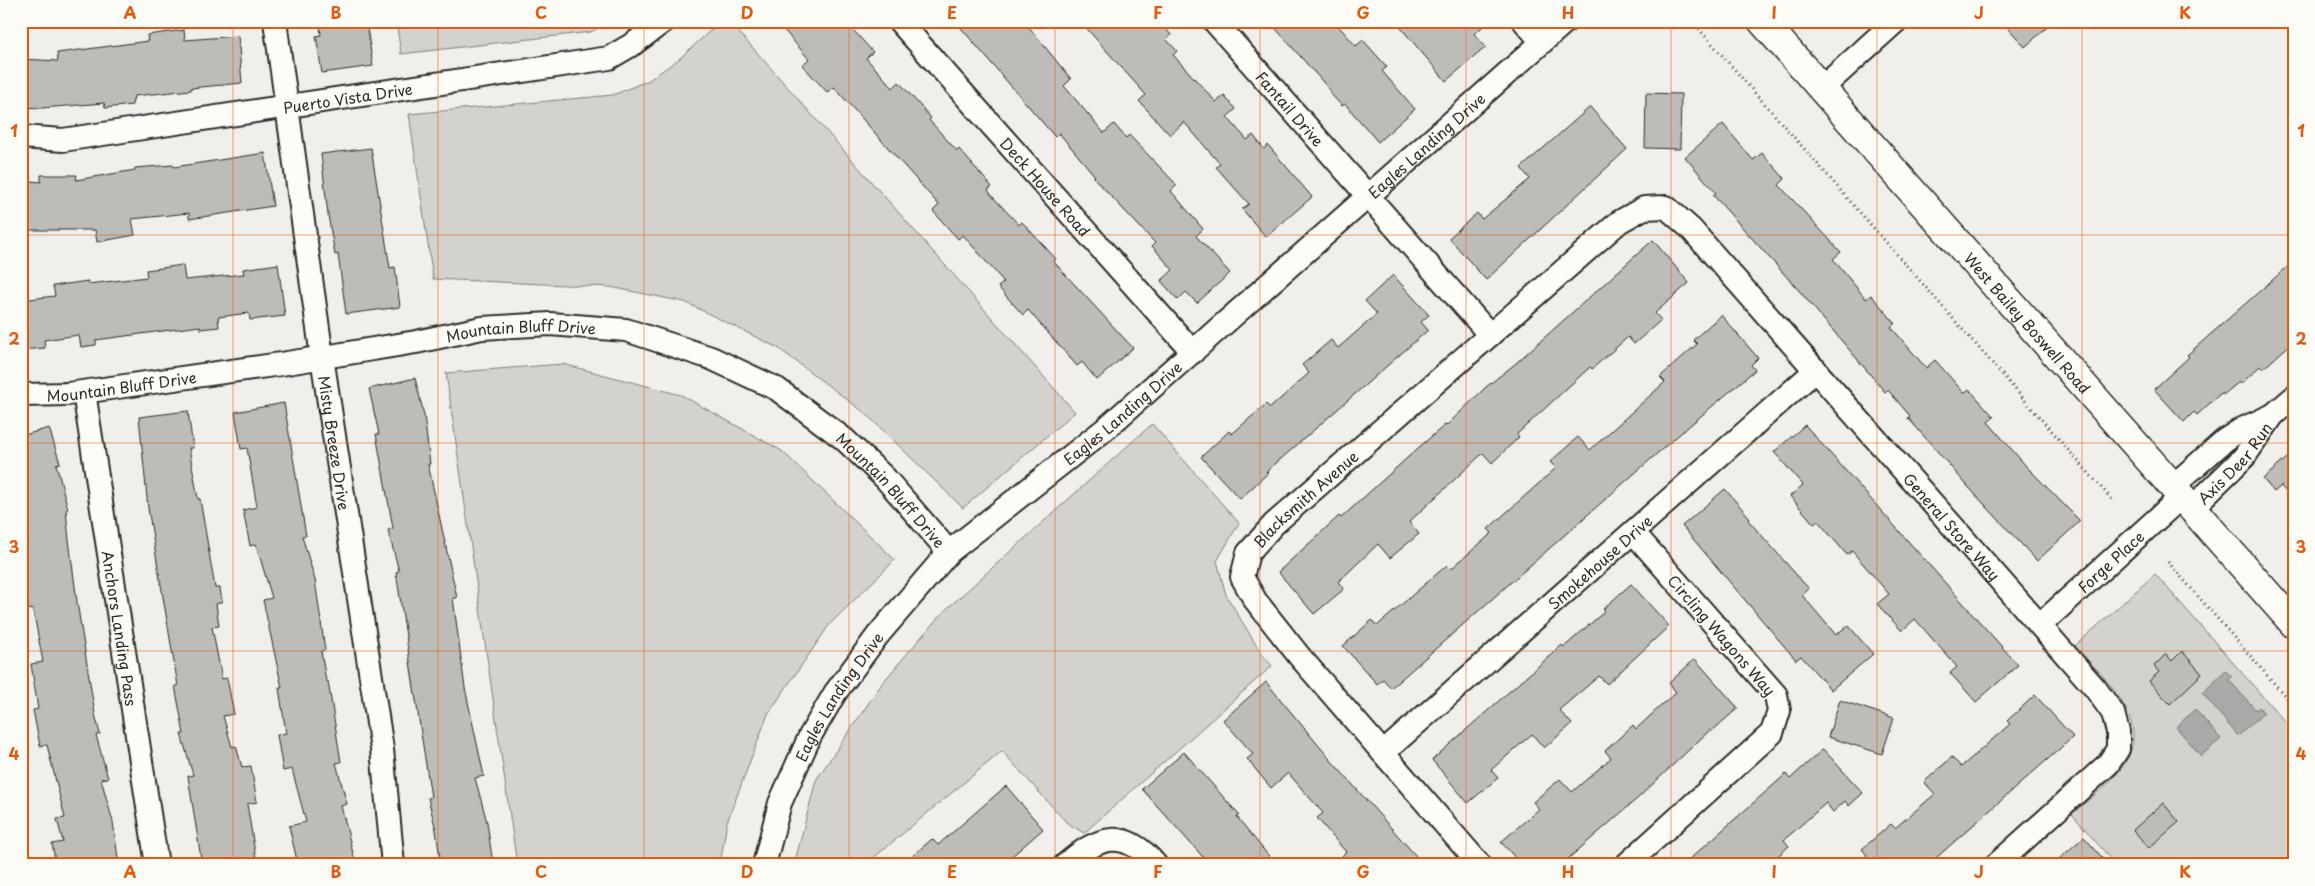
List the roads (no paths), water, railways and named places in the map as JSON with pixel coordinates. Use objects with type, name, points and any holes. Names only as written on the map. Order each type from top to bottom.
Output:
[{"type":"main road","name":"West Bailey Boswell Road","points":[[1762,21],[2294,624]]},
{"type":"street","name":"Misty Breeze Drive","points":[[275,21],[322,357],[382,749],[393,865]]},
{"type":"street","name":"Puerto Vista Drive","points":[[21,137],[63,140],[609,58],[633,44],[664,21]]},
{"type":"street","name":"Deck House Road","points":[[899,21],[1193,352]]},
{"type":"street","name":"Fantail Drive","points":[[1214,21],[1490,335]]},
{"type":"street","points":[[1524,21],[1542,42]]},
{"type":"street","name":"Eagles Landing Drive","points":[[764,865],[780,803],[810,736],[835,693],[878,636],[950,552],[1104,430],[1566,21]]},
{"type":"street","points":[[1821,89],[1897,22]]},
{"type":"street","name":"General Store Way","points":[[1644,208],[1666,207],[1691,229],[2095,688],[2113,713],[2118,732],[2118,749],[2108,764],[1996,865]]},
{"type":"street","name":"Blacksmith Avenue","points":[[1480,865],[1294,650],[1255,600],[1242,577],[1248,553],[1274,524],[1619,222],[1644,208]]},
{"type":"street","name":"Mountain Bluff Drive","points":[[21,395],[84,392],[416,342],[482,328],[550,324],[626,330],[711,358],[777,389],[844,439],[885,478],[950,552]]},
{"type":"street","name":"Smokehouse Drive","points":[[1383,753],[1816,370]]},
{"type":"street","name":"Anchors Landing Pass","points":[[84,392],[157,865]]},
{"type":"street","name":"Axis Deer Run","points":[[2182,497],[2225,440],[2242,429],[2273,415],[2294,397]]},
{"type":"street","name":"Forge Place","points":[[2040,625],[2182,497]]},
{"type":"street","name":"Circling Wagons Way","points":[[1626,865],[1772,733],[1779,712],[1776,695],[1633,532]]},
{"type":"street","points":[[1065,865],[1082,850],[1101,840],[1118,839],[1135,845],[1156,865]]}]
